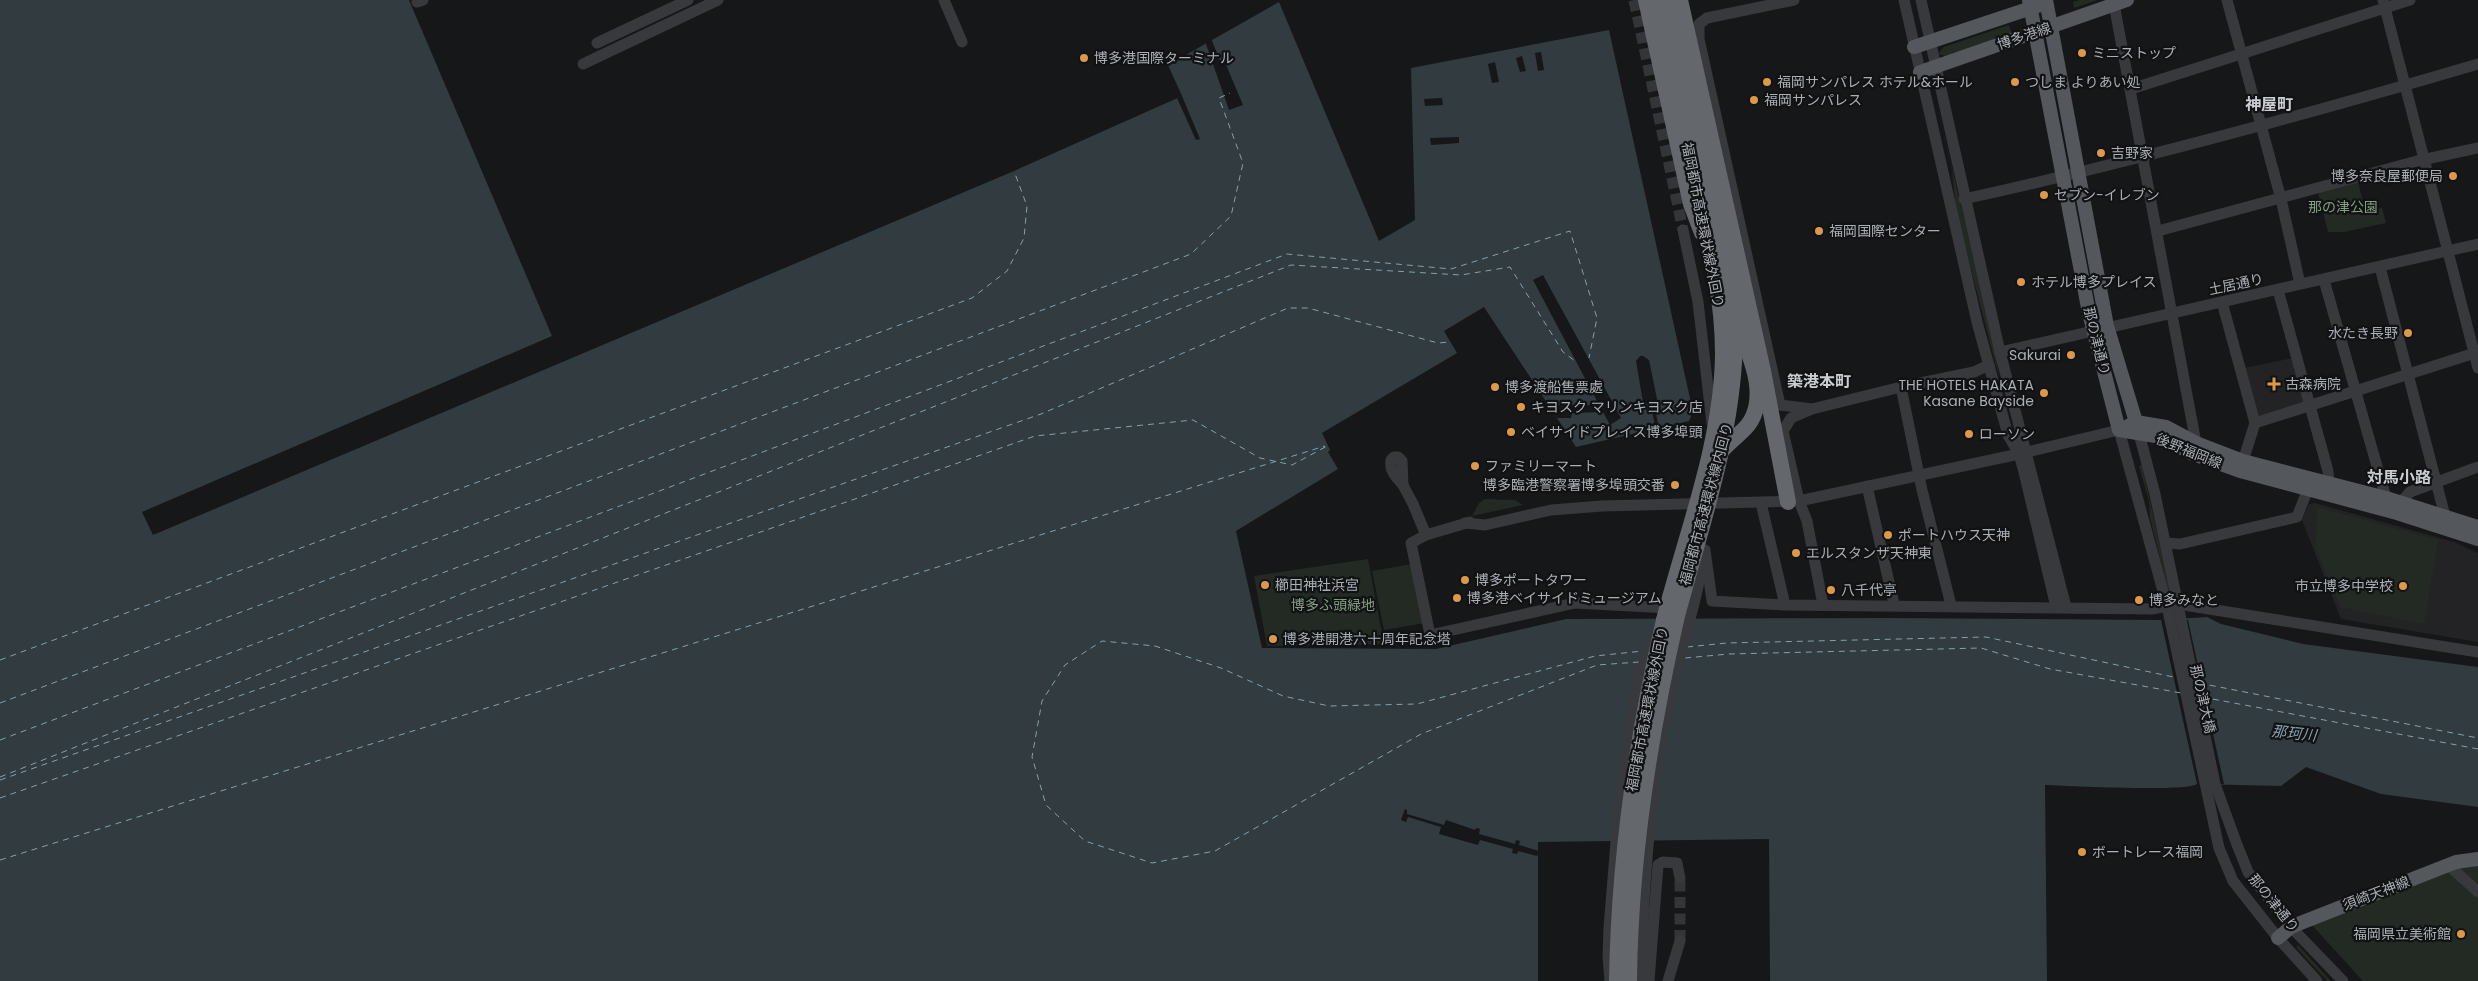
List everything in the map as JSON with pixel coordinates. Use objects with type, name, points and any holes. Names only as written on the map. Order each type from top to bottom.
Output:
[{"type":"highway","points":[[1646,0],[1691,204],[1723,280],[1755,372],[1758,396],[1754,416],[1738,437],[1718,454],[1706,475],[1702,502]]},
{"type":"highway","name":"福岡都市高速環状線外回り","points":[[1616,981],[1620,876],[1641,725],[1666,614],[1703,478],[1716,421],[1723,355],[1720,299],[1710,244],[1658,0]]},
{"type":"highway","name":"福岡都市高速環状線内回り","points":[[1629,981],[1632,878],[1642,800],[1660,691],[1682,596],[1719,462],[1733,389],[1735,355],[1733,308],[1722,242],[1670,0]]},
{"type":"highway","points":[[1680,0],[1793,501]]},
{"type":"highway","points":[[1702,502],[1725,458],[1755,434],[1764,420],[1767,410],[1763,371]]},
{"type":"main road","name":"博多港線","points":[[1914,47],[2030,4],[2049,1]]},
{"type":"main road","name":"那の津通り","points":[[2049,1],[2050,27],[2077,174],[2100,328],[2118,430]]},
{"type":"main road","name":"博多港線","points":[[1920,72],[2121,2]]},
{"type":"main road","name":"那の津通り","points":[[2030,4],[2063,177],[2100,328],[2138,428]]},
{"type":"main road","name":"後野福岡線","points":[[2138,428],[2166,427],[2196,443],[2244,461],[2442,526],[2478,540]]},
{"type":"main road","name":"後野福岡線","points":[[2138,428],[2162,437],[2194,454],[2240,471],[2310,484],[2329,484],[2386,498],[2478,527]]},
{"type":"main road","points":[[2118,430],[2138,428]]},
{"type":"main road","name":"須崎天神線","points":[[2278,938],[2291,926],[2448,865],[2478,859]]},
{"type":"street","points":[[582,64],[718,0]]},
{"type":"street","points":[[944,0],[962,42]]},
{"type":"street","points":[[1794,0],[1707,18],[1700,24],[1699,39],[1780,404],[1812,409]]},
{"type":"street","points":[[1904,0],[1950,209],[1989,365],[2008,435],[2023,453]]},
{"type":"street","points":[[1921,0],[1964,199],[2061,607]]},
{"type":"street","points":[[2227,0],[2262,125],[2300,284]]},
{"type":"street","points":[[2131,89],[2384,4],[2410,0]]},
{"type":"street","points":[[597,42],[682,1],[684,15]]},
{"type":"street","points":[[2121,2],[2131,89],[2174,313],[2196,443]]},
{"type":"street","points":[[2384,4],[2476,353],[2478,368]]},
{"type":"street","points":[[1964,199],[2077,174],[2406,86],[2478,64]]},
{"type":"street","points":[[2158,231],[2425,160],[2478,148]]},
{"type":"street","points":[[1610,981],[1608,956],[1615,842],[1638,678],[1649,648],[1666,614],[1687,542],[1702,502],[1712,430],[1698,302],[1682,230]]},
{"type":"street","name":"土居通り","points":[[2000,352],[2478,244]]},
{"type":"street","points":[[2380,267],[2445,516]]},
{"type":"street","points":[[2324,280],[2386,498]]},
{"type":"street","points":[[2278,290],[2311,405],[2328,471],[2329,484]]},
{"type":"street","points":[[2222,302],[2255,423],[2244,461]]},
{"type":"street","points":[[2255,423],[2476,353]]},
{"type":"street","points":[[1823,605],[1807,521],[1793,501],[1783,431],[1791,418],[1812,409],[1901,387],[1974,372],[1989,365]]},
{"type":"street","points":[[1901,387],[1919,474],[1951,605]]},
{"type":"street","name":"那の津通り","points":[[2138,428],[2166,543],[2175,620]]},
{"type":"street","points":[[1666,614],[1641,607],[1575,603],[1430,635],[1411,543],[1426,535],[1554,502],[1602,506],[1793,501],[2023,453],[2118,430]]},
{"type":"street","name":"那の津通り","points":[[2118,430],[2172,605]]},
{"type":"street","points":[[2400,503],[2410,492],[2478,467]]},
{"type":"street","points":[[2166,543],[2180,544],[2298,517],[2310,484]]},
{"type":"street","points":[[1403,485],[1426,535]]},
{"type":"street","points":[[1867,486],[1894,604]]},
{"type":"street","points":[[1702,502],[1705,550],[1712,601],[1785,605],[1894,604],[2152,609],[2172,605],[2478,652]]},
{"type":"street","points":[[1761,503],[1785,605]]},
{"type":"street","points":[[1641,981],[1642,917],[1646,854],[1654,785],[1671,694],[1705,550]]},
{"type":"street","name":"那の津大橋","points":[[2175,620],[2211,784]]},
{"type":"street","name":"那の津通り","points":[[2211,784],[2248,872],[2291,926],[2342,981]]},
{"type":"street","name":"那の津通り","points":[[2211,784],[2219,848],[2233,881],[2278,938],[2317,981]]},
{"type":"street","points":[[1649,981],[1658,865],[1663,862],[1677,864],[1680,878]]},
{"type":"street","points":[[2448,865],[2478,892]]},
{"type":"street","points":[[1668,981],[1680,941]]},
{"type":"shaded area","name":"古森病院","points":[[2293,358],[2305,400],[2303,404],[2260,416],[2256,414],[2244,368]]},
{"type":"shaded area","name":"市立博多中学校","points":[[2315,503],[2454,542],[2478,553],[2478,642],[2341,619],[2302,520],[2309,504]]},
{"type":"green space","points":[[2098,0],[2074,8],[2073,2]]},
{"type":"green space","points":[[2009,25],[2012,34],[1946,56],[1938,54],[1944,47]]},
{"type":"green space","points":[[1933,89],[1994,343],[1999,378],[1956,211],[1952,170]]},
{"type":"green space","name":"那の津公園","points":[[2358,181],[2365,211],[2382,208],[2386,223],[2344,232],[2328,232],[2318,192]]},
{"type":"green space","points":[[2142,465],[2170,590],[2168,591],[2150,518],[2149,501],[2139,466]]},
{"type":"green space","points":[[1485,499],[1515,500],[1523,505],[1472,516],[1479,503]]},
{"type":"green space","name":"市立博多中学校","points":[[2317,507],[2438,540],[2424,624],[2341,608],[2316,549]]},
{"type":"green space","name":"博多ふ頭緑地","points":[[1368,559],[1384,644],[1267,646],[1254,576]]},
{"type":"green space","points":[[1412,564],[1425,623],[1384,630],[1372,571]]},
{"type":"green space","points":[[2478,865],[2478,981],[2363,981],[2310,923],[2458,869]]},
{"type":"green space","points":[[2298,945],[2331,981],[2327,981],[2296,947]]},
{"type":"water","name":"那珂川","points":[[0,0],[409,0],[552,336],[142,512],[153,535],[1014,171],[1182,96],[1168,65],[1279,2],[1379,241],[1415,220],[1411,68],[1609,30],[1693,412],[1689,421],[1576,447],[1484,307],[1444,331],[1457,353],[1322,433],[1330,450],[1328,452],[1338,469],[1236,531],[1262,648],[1436,649],[1566,619],[1885,618],[2159,620],[2207,617],[2221,624],[2303,644],[2478,667],[2478,807],[2381,794],[2306,767],[2281,786],[2197,784],[2172,788],[2151,788],[2045,785],[2047,981],[1770,981],[1769,839],[1538,842],[1538,981],[0,981]]},
{"type":"pier","points":[[1211,38],[1220,61],[1224,60],[1243,105],[1229,110],[1205,41]]},
{"type":"pier","points":[[1541,52],[1544,70],[1538,71],[1535,53]]},
{"type":"pier","points":[[1522,56],[1526,71],[1520,72],[1516,58]]},
{"type":"pier","points":[[1495,62],[1499,82],[1492,83],[1488,64]]},
{"type":"pier","points":[[1182,96],[1200,139],[1196,140],[1177,98]]},
{"type":"pier","points":[[1442,98],[1443,105],[1425,106],[1424,99]]},
{"type":"pier","points":[[1459,137],[1459,143],[1431,145],[1430,138]]},
{"type":"pier","points":[[1543,275],[1621,418],[1610,425],[1603,412],[1572,413],[1571,418],[1557,418],[1550,405],[1592,405],[1592,402],[1597,401],[1533,280]]},
{"type":"pier","points":[[1640,356],[1649,360],[1657,399],[1654,403],[1659,429],[1656,429],[1650,403],[1643,402],[1636,361]]},
{"type":"pier","points":[[2161,620],[2188,620],[2224,784],[2197,784]]},
{"type":"pier","points":[[1405,809],[1407,814],[1444,825],[1446,820],[1475,830],[1476,828],[1480,829],[1479,834],[1515,844],[1516,840],[1520,841],[1519,845],[1539,851],[1537,856],[1518,851],[1517,854],[1512,853],[1513,849],[1480,840],[1478,845],[1439,834],[1441,827],[1408,817],[1406,822],[1401,820]]},
{"type":"ferry route","points":[[0,703],[1191,254],[1231,216],[1243,163],[1219,98],[1230,93]]},
{"type":"ferry route","points":[[0,660],[972,298],[1007,271],[1024,238],[1027,206],[1014,171]]},
{"type":"ferry route","points":[[0,740],[1287,254],[1451,269],[1570,231],[1597,318],[1589,358]]},
{"type":"ferry route","points":[[0,777],[1291,265],[1461,275],[1510,267],[1563,352],[1575,361]]},
{"type":"ferry route","points":[[0,780],[1041,414],[1288,308],[1308,308],[1438,343],[1451,342]]},
{"type":"ferry route","points":[[0,798],[1035,436],[1193,420],[1260,458],[1292,465],[1329,445]]},
{"type":"ferry route","points":[[0,860],[1325,446]]},
{"type":"ferry route","points":[[1687,647],[1727,643],[1986,637],[2178,678]]},
{"type":"ferry route","points":[[1639,662],[1597,665],[1421,734],[1215,851],[1152,863],[1085,841],[1046,805],[1032,757],[1042,701],[1065,665],[1102,641],[1155,646],[1221,668],[1283,696],[1329,706],[1417,704],[1595,656],[1643,651]]},
{"type":"ferry route","points":[[1685,658],[1729,654],[1981,648],[2050,669],[2181,693]]},
{"type":"ferry route","points":[[2199,683],[2478,738]]},
{"type":"ferry route","points":[[2202,697],[2478,749]]},
{"type":"tunnel","points":[[1634,0],[1683,230]]},
{"type":"tunnel","points":[[1680,878],[1680,941]]},
{"type":"place","name":"ミニストップ","points":[[2082,53]]},
{"type":"place","name":"博多港国際ターミナル","points":[[1084,58]]},
{"type":"place","name":"福岡サンパレス ホテル&ホール","points":[[1767,82]]},
{"type":"place","name":"つしま よりあい処","points":[[2015,82]]},
{"type":"place","name":"福岡サンパレス","points":[[1754,100]]},
{"type":"place","name":"吉野家","points":[[2101,153]]},
{"type":"place","name":"博多奈良屋郵便局","points":[[2453,176]]},
{"type":"place","name":"セブン-イレブン","points":[[2044,195]]},
{"type":"place","name":"福岡国際センター","points":[[1819,231]]},
{"type":"place","name":"ホテル博多プレイス","points":[[2021,282]]},
{"type":"place","name":"水たき長野","points":[[2408,333]]},
{"type":"place","name":"Sakurai","points":[[2071,355]]},
{"type":"place","name":"古森病院","points":[[2274,384]]},
{"type":"place","name":"博多渡船售票處","points":[[1495,387]]},
{"type":"place","name":"THE HOTELS HAKATA Kasane Bayside","points":[[2044,393]]},
{"type":"place","name":"キヨスク マリンキヨスク店","points":[[1521,407]]},
{"type":"place","name":"ベイサイドプレイス博多埠頭","points":[[1511,432]]},
{"type":"place","name":"ローソン","points":[[1969,434]]},
{"type":"place","name":"ファミリーマート","points":[[1475,466]]},
{"type":"place","name":"博多臨港警察署博多埠頭交番","points":[[1675,485]]},
{"type":"place","name":"ポートハウス天神","points":[[1888,535]]},
{"type":"place","name":"エルスタンザ天神東","points":[[1796,553]]},
{"type":"place","name":"博多ポートタワー","points":[[1465,580]]},
{"type":"place","name":"櫛田神社浜宮","points":[[1265,585]]},
{"type":"place","name":"市立博多中学校","points":[[2403,586]]},
{"type":"place","name":"八千代亭","points":[[1831,590]]},
{"type":"place","name":"博多港ベイサイドミュージアム","points":[[1457,598]]},
{"type":"place","name":"博多みなと","points":[[2139,600]]},
{"type":"place","name":"博多港開港六十周年記念塔","points":[[1273,639]]},
{"type":"place","name":"ボートレース福岡","points":[[2082,852]]},
{"type":"place","name":"福岡県立美術館","points":[[2461,934]]},
{"type":"district","name":"神屋町","points":[[2269,104]]},
{"type":"district","name":"築港本町","points":[[1819,381]]},
{"type":"district","name":"対馬小路","points":[[2399,477]]}]
